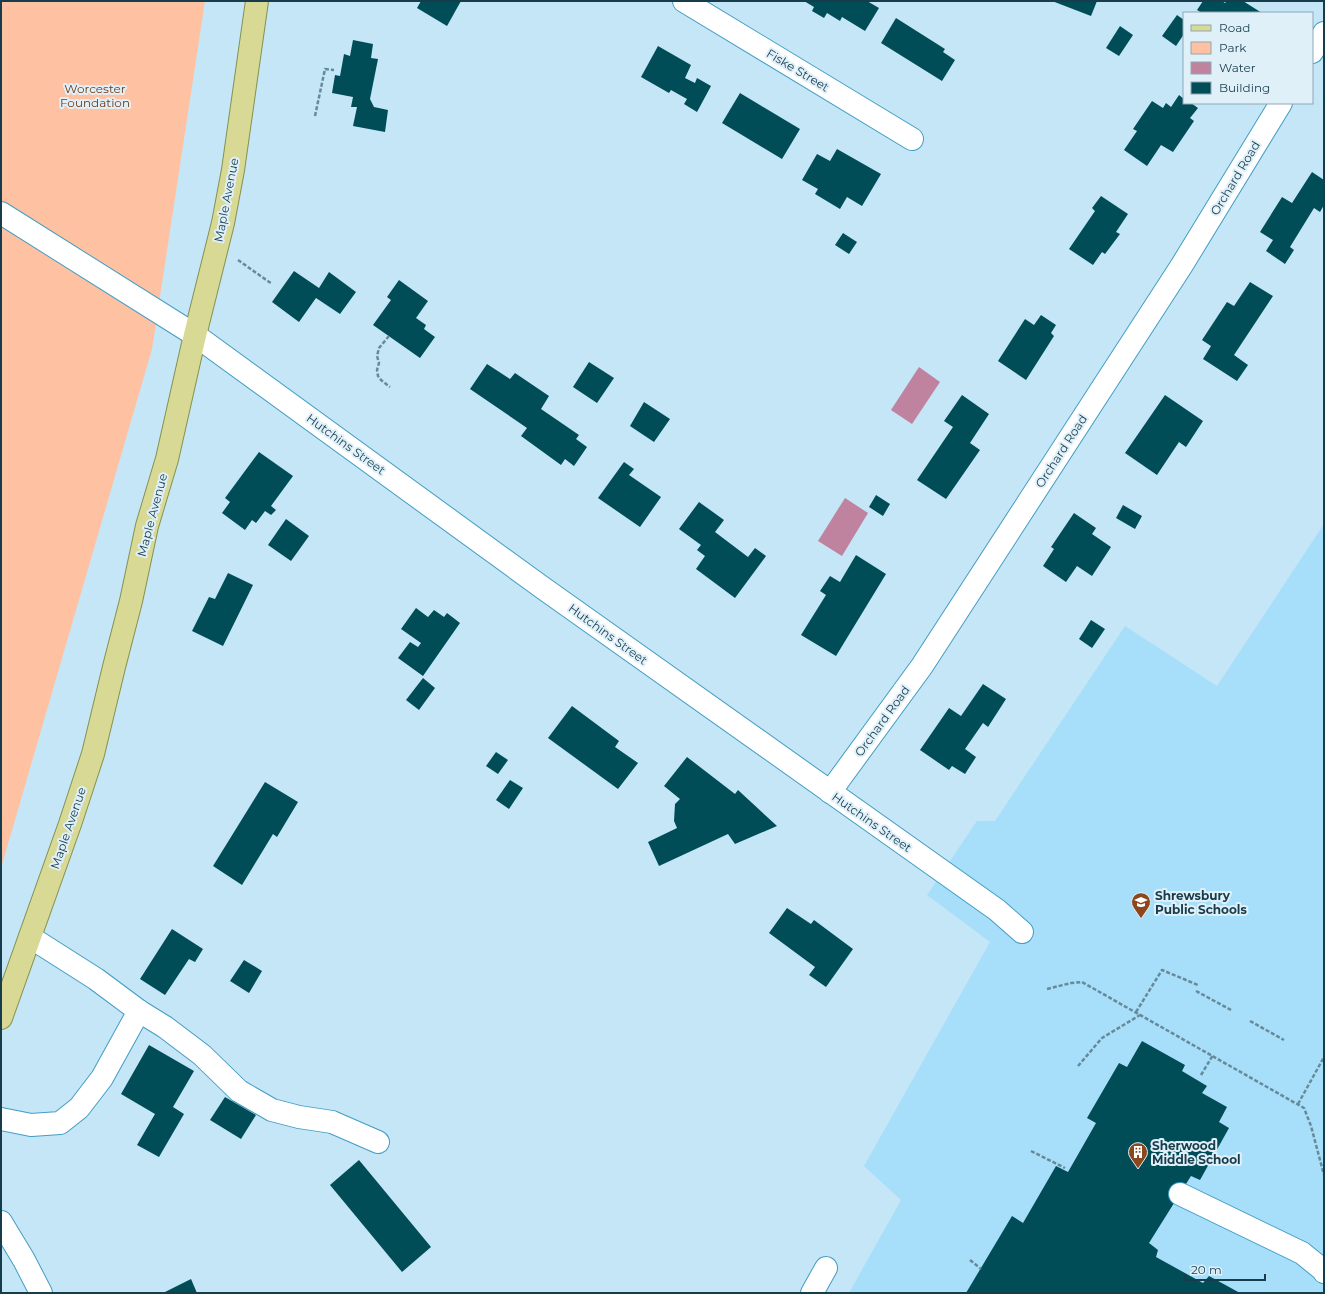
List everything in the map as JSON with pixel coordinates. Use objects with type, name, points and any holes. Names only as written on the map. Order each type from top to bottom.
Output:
[{"type":"main road","name":"Maple Avenue","points":[[2,1010],[30,937],[93,754],[132,601],[147,526],[169,452],[195,335],[227,206],[257,1]]},
{"type":"street","name":"Fiske Street","points":[[684,1],[912,139]]},
{"type":"street","points":[[1313,50],[1324,33]]},
{"type":"street","name":"Orchard Road","points":[[830,792],[922,666],[1182,265],[1280,104]]},
{"type":"street","name":"Hutchins Street","points":[[1,213],[195,335],[543,588],[997,910],[1022,932]]},
{"type":"street","points":[[30,937],[96,979],[139,1011],[165,1027],[202,1055],[239,1091],[272,1110],[299,1117],[332,1122],[378,1142]]},
{"type":"street","points":[[1,1119],[31,1125],[60,1123],[79,1108],[102,1078],[139,1011]]},
{"type":"street","points":[[1180,1194],[1302,1253],[1324,1272]]},
{"type":"street","points":[[1,1222],[20,1253],[40,1293]]},
{"type":"street","points":[[812,1293],[826,1268]]},
{"type":"path","points":[[315,116],[325,69],[334,70]]},
{"type":"path","points":[[237,260],[272,284]]},
{"type":"path","points":[[389,336],[379,348],[377,356],[379,363],[377,370],[378,376],[381,380],[390,387]]},
{"type":"path","points":[[1136,1012],[1162,970],[1198,985]]},
{"type":"path","points":[[1047,989],[1082,982],[1304,1108],[1312,1126],[1324,1175]]},
{"type":"path","points":[[1196,991],[1231,1010]]},
{"type":"path","points":[[1078,1066],[1102,1038],[1140,1014]]},
{"type":"path","points":[[1250,1020],[1284,1040]]},
{"type":"path","points":[[1201,1075],[1213,1055]]},
{"type":"path","points":[[1298,1104],[1324,1057]]},
{"type":"path","points":[[1031,1151],[1065,1168]]},
{"type":"path","points":[[970,1260],[981,1269]]},
{"type":"shaded area","name":"Shrewsbury Public Schools","points":[[1324,524],[1324,1293],[849,1293],[901,1200],[864,1166],[990,942],[927,895],[977,821],[995,821],[1125,626],[1217,686]]},
{"type":"green space","name":"Worcester Foundation","points":[[1,1],[205,1],[152,349],[1,868]]},
{"type":"water","points":[[919,367],[940,382],[912,424],[891,410]]},
{"type":"water","points":[[845,498],[868,513],[842,556],[818,541]]},
{"type":"building","points":[[421,1],[461,1],[447,26],[417,8]]},
{"type":"building","points":[[804,1],[867,1],[879,8],[865,31],[842,17],[840,21],[827,13],[824,18],[812,11],[814,7]]},
{"type":"building","points":[[1052,1],[1097,1],[1091,16]]},
{"type":"building","points":[[1203,1],[1222,1],[1225,3],[1227,1],[1243,1],[1260,12],[1200,12],[1197,10]]},
{"type":"building","points":[[1177,15],[1183,19],[1183,36],[1176,46],[1162,36]]},
{"type":"building","points":[[896,18],[945,49],[943,52],[955,60],[942,81],[881,43]]},
{"type":"building","points":[[1120,26],[1133,35],[1119,56],[1106,48]]},
{"type":"building","points":[[353,40],[373,44],[371,58],[378,59],[370,99],[374,107],[388,110],[385,132],[353,126],[357,107],[351,107],[353,97],[332,93],[335,75],[340,76],[344,54],[350,56]]},
{"type":"building","points":[[658,46],[691,65],[685,78],[695,83],[697,78],[711,86],[697,112],[684,104],[687,99],[671,90],[669,93],[641,77]]},
{"type":"building","points":[[740,93],[800,129],[782,159],[722,123]]},
{"type":"building","points":[[1179,95],[1183,98],[1183,104],[1192,104],[1198,108],[1190,118],[1194,121],[1173,152],[1161,145],[1147,166],[1124,150],[1137,131],[1133,129],[1152,101],[1163,108],[1166,103],[1171,107]]},
{"type":"building","points":[[837,149],[881,174],[862,206],[847,197],[840,209],[815,194],[818,189],[802,180],[817,154],[830,161]]},
{"type":"building","points":[[1312,172],[1324,180],[1324,205],[1320,212],[1314,208],[1290,247],[1294,250],[1285,264],[1266,251],[1273,240],[1260,232],[1282,197],[1292,203]]},
{"type":"building","points":[[1101,196],[1128,214],[1116,232],[1120,234],[1105,254],[1102,252],[1093,265],[1069,249],[1095,211],[1092,208]]},
{"type":"building","points":[[843,233],[857,242],[849,254],[835,245]]},
{"type":"building","points":[[294,271],[319,288],[329,272],[356,292],[340,314],[316,298],[299,322],[272,302]]},
{"type":"building","points":[[399,280],[428,301],[416,318],[426,325],[424,329],[435,337],[420,358],[373,325],[391,300],[387,297]]},
{"type":"building","points":[[1250,282],[1273,296],[1234,355],[1248,365],[1237,381],[1203,359],[1211,346],[1202,340],[1227,302],[1234,306]]},
{"type":"building","points":[[1041,315],[1056,325],[1051,333],[1054,336],[1026,380],[998,361],[1025,319],[1034,325]]},
{"type":"building","points":[[589,362],[614,378],[597,403],[573,387]]},
{"type":"building","points":[[487,364],[510,379],[515,373],[549,396],[541,409],[579,435],[576,439],[587,447],[574,466],[565,459],[561,465],[521,436],[527,428],[470,389]]},
{"type":"building","points":[[962,395],[989,414],[970,443],[980,450],[946,499],[917,480],[953,427],[944,421]]},
{"type":"building","points":[[1165,395],[1203,421],[1186,447],[1179,442],[1157,475],[1125,453]]},
{"type":"building","points":[[644,402],[670,419],[654,442],[630,426]]},
{"type":"building","points":[[259,452],[293,476],[271,506],[276,510],[271,515],[265,511],[256,523],[252,520],[245,530],[222,513],[230,502],[225,498]]},
{"type":"building","points":[[624,462],[634,469],[629,475],[661,497],[640,527],[598,498]]},
{"type":"building","points":[[876,495],[890,504],[883,516],[869,507]]},
{"type":"building","points":[[699,502],[724,520],[715,532],[748,557],[755,548],[766,556],[735,598],[696,569],[705,556],[697,550],[701,545],[679,529]]},
{"type":"building","points":[[1123,505],[1142,516],[1135,529],[1116,518]]},
{"type":"building","points":[[1074,513],[1096,528],[1092,534],[1111,547],[1092,576],[1077,566],[1066,582],[1043,566],[1054,549],[1051,547]]},
{"type":"building","points":[[286,519],[309,536],[291,561],[268,545]]},
{"type":"building","points":[[856,555],[886,574],[836,656],[801,635],[826,595],[820,591],[830,576],[840,582]]},
{"type":"building","points":[[228,573],[253,585],[223,646],[192,631],[209,597],[215,599]]},
{"type":"building","points":[[416,608],[428,617],[434,610],[444,617],[447,613],[460,623],[423,676],[398,658],[410,642],[418,647],[421,643],[401,629]]},
{"type":"building","points":[[1091,620],[1105,629],[1092,648],[1079,639]]},
{"type":"building","points":[[423,678],[435,688],[419,710],[406,700]]},
{"type":"building","points":[[983,684],[1006,699],[988,727],[983,723],[965,749],[976,757],[965,774],[952,766],[949,770],[920,750],[949,708],[961,716]]},
{"type":"building","points":[[572,706],[619,741],[615,747],[638,763],[618,789],[548,738]]},
{"type":"building","points":[[496,752],[508,760],[498,774],[486,766]]},
{"type":"building","points":[[687,757],[735,794],[738,790],[777,826],[735,844],[728,834],[659,866],[648,842],[677,828],[674,821],[675,804],[680,799],[664,786]]},
{"type":"building","points":[[510,780],[523,788],[509,809],[496,800]]},
{"type":"building","points":[[265,782],[298,802],[277,837],[273,834],[242,885],[213,866]]},
{"type":"building","points":[[787,908],[811,924],[814,920],[853,949],[826,987],[809,975],[815,967],[769,933]]},
{"type":"building","points":[[172,929],[203,949],[195,962],[189,959],[165,995],[140,979]]},
{"type":"building","points":[[244,960],[262,971],[249,993],[230,981]]},
{"type":"building","name":"Sherwood Middle School","points":[[1142,1041],[1185,1065],[1182,1071],[1207,1086],[1202,1093],[1227,1107],[1219,1122],[1229,1128],[1200,1180],[1191,1176],[1149,1243],[1158,1250],[1156,1257],[1203,1283],[1209,1276],[1240,1293],[966,1293],[1012,1216],[1023,1223],[1056,1166],[1068,1172],[1096,1123],[1087,1118],[1119,1063],[1127,1067]]},
{"type":"building","points":[[149,1045],[194,1071],[173,1107],[184,1114],[159,1157],[137,1145],[155,1114],[121,1094]]},
{"type":"building","points":[[225,1097],[256,1115],[241,1139],[210,1120]]},
{"type":"building","points":[[359,1160],[431,1247],[402,1272],[330,1185]]},
{"type":"building","points":[[191,1279],[197,1293],[163,1293]]},
{"type":"place","name":"Shrewsbury Public Schools","points":[[1141,919]]},
{"type":"place","name":"Sherwood Middle School","points":[[1138,1169]]}]
